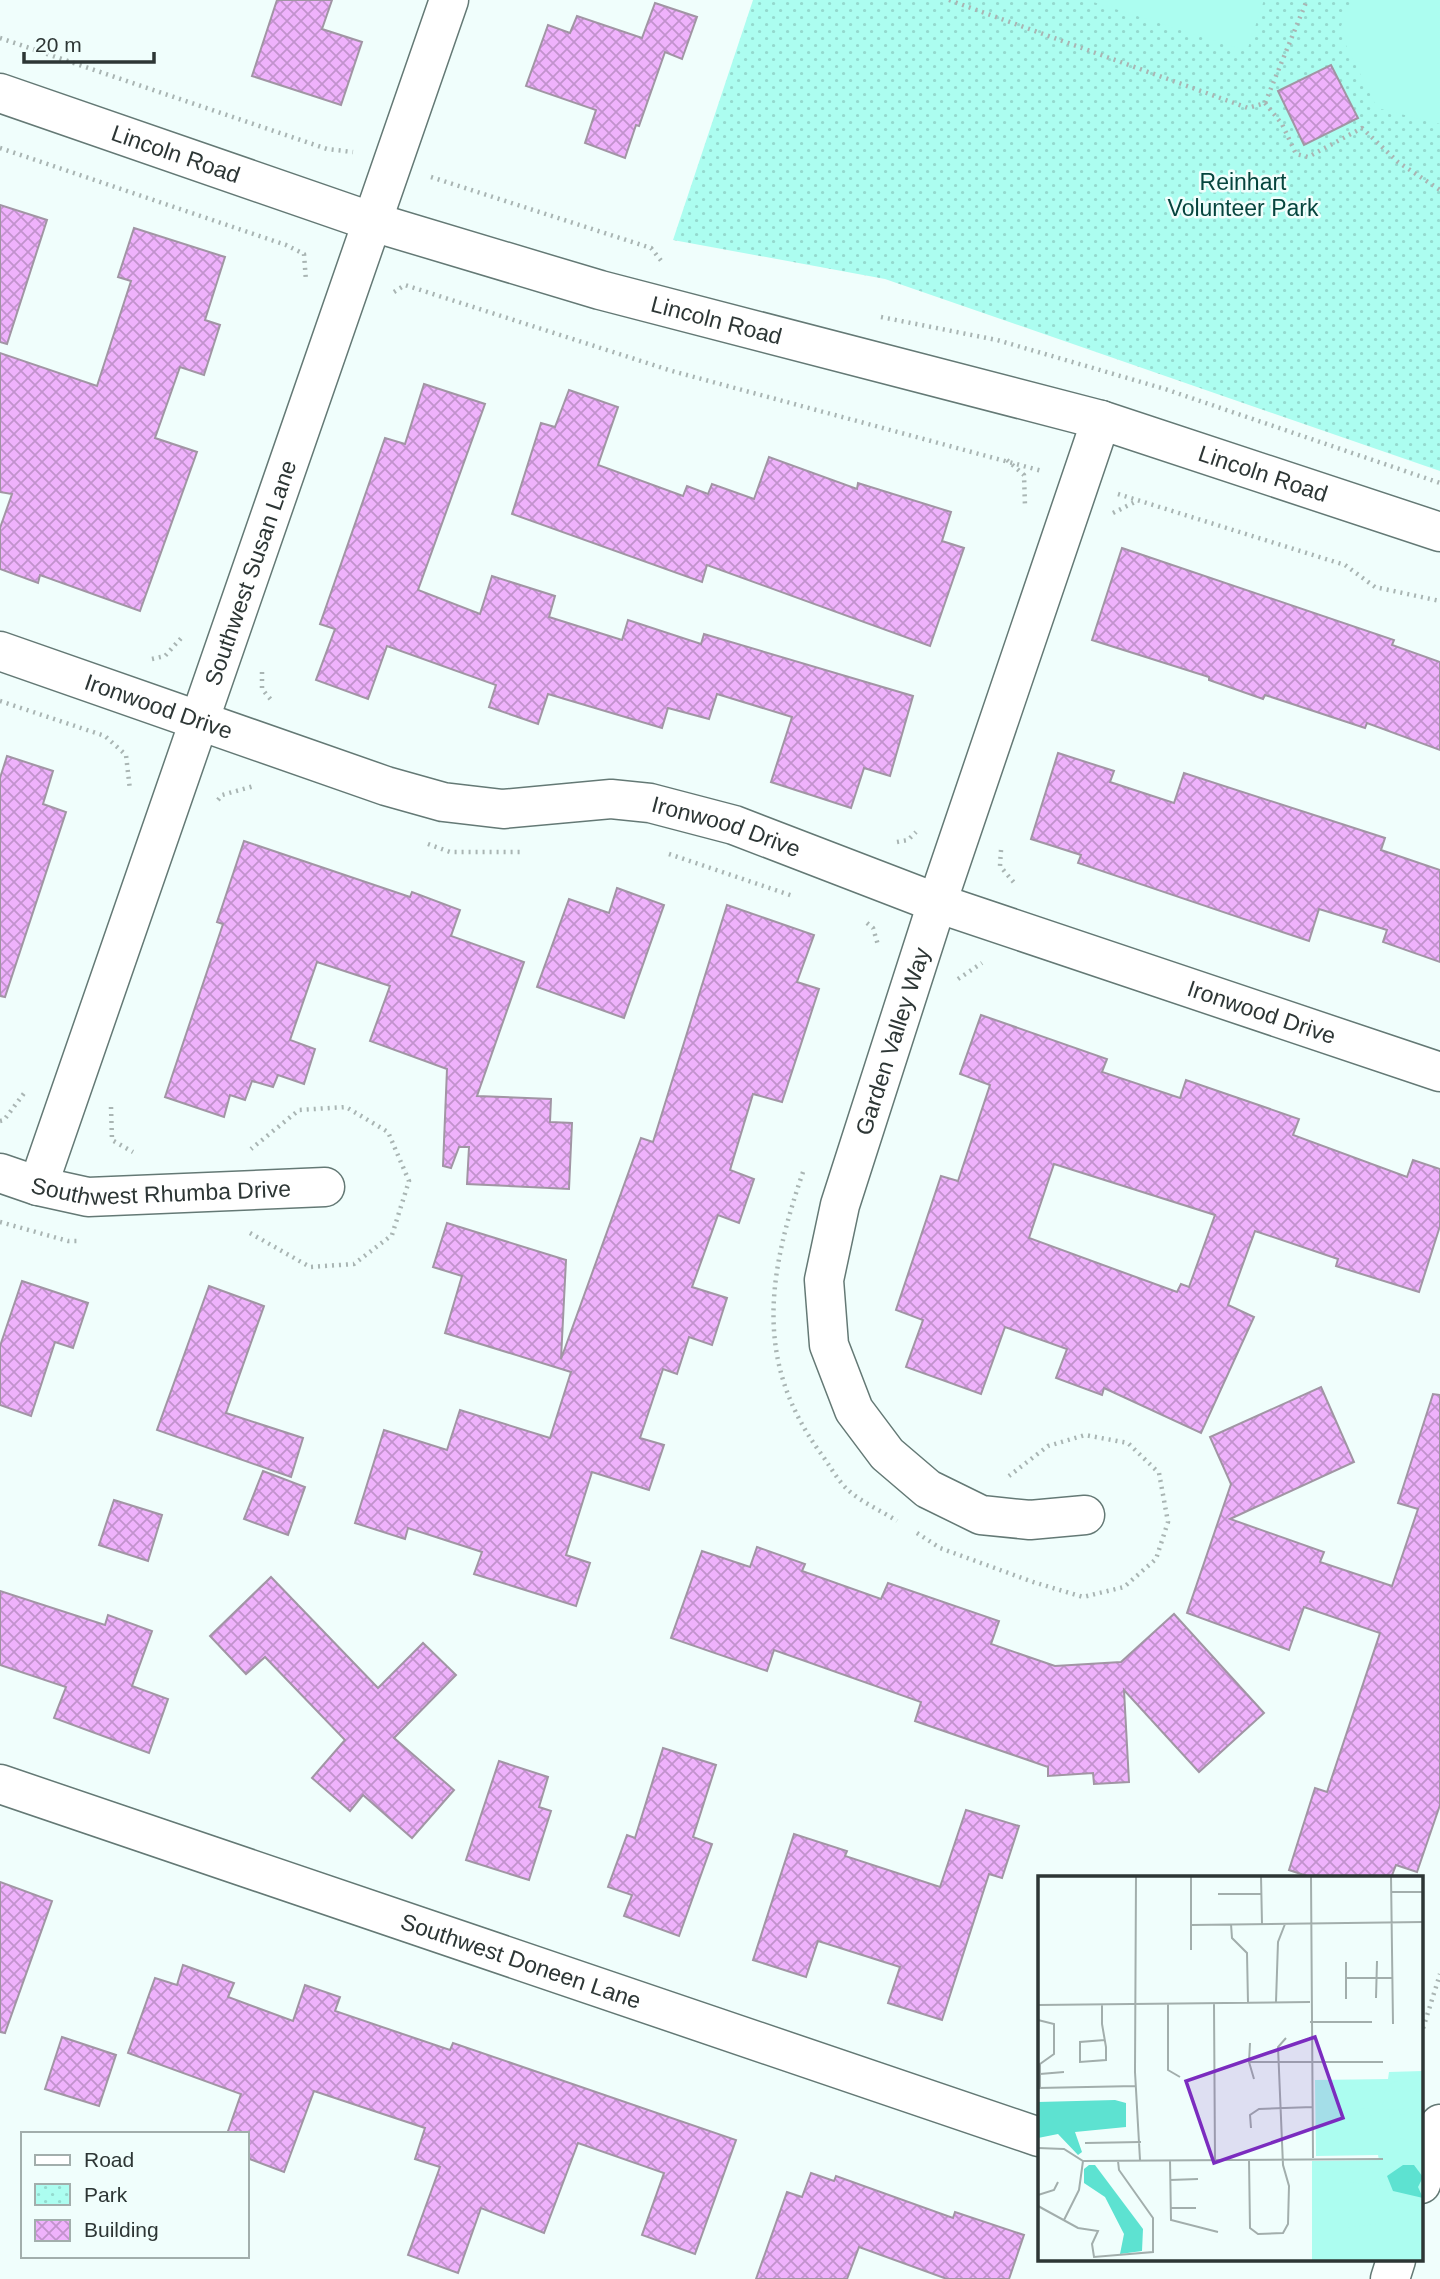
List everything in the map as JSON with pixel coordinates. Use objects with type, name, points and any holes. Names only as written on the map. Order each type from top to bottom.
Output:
[{"type":"street","name":"Southwest Susan Lane","points":[[38,1186],[449,0]]},
{"type":"street","name":"Lincoln Road","points":[[0,93],[373,222],[600,290],[1101,420],[1440,532]]},
{"type":"street","name":"Garden Valley Way","points":[[1085,1516],[1030,1520],[981,1515],[928,1489],[887,1454],[854,1410],[829,1345],[824,1280],[841,1205],[937,904],[1101,420]]},
{"type":"street","name":"Ironwood Drive","points":[[0,651],[386,786],[443,802],[503,809],[611,799],[650,803],[734,825],[937,904],[1440,1072]]},
{"type":"street","name":"Southwest Rhumba Drive","points":[[0,1173],[38,1186],[88,1197],[325,1187]]},
{"type":"street","name":"Southwest Doneen Lane","points":[[0,1784],[1038,2137]]},
{"type":"street","points":[[1422,2181],[1440,2124]]},
{"type":"street","points":[[1390,2279],[1395,2262]]},
{"type":"path","points":[[948,0],[1248,108],[1265,103]]},
{"type":"path","points":[[1265,103],[1307,0]]},
{"type":"path","points":[[0,38],[327,149],[351,151],[651,248],[668,268]]},
{"type":"path","points":[[1265,103],[1282,124],[1296,154],[1308,157],[1362,128],[1398,162],[1440,190]]},
{"type":"path","points":[[0,148],[286,245],[304,254],[306,281],[301,294]]},
{"type":"path","points":[[388,300],[394,291],[405,285],[673,371],[1007,460],[1345,565],[1376,587],[1440,601]]},
{"type":"path","points":[[869,314],[997,340],[1165,389],[1440,483]]},
{"type":"path","points":[[1007,460],[1024,475],[1026,503],[1022,516]]},
{"type":"path","points":[[1105,517],[1138,500]]},
{"type":"path","points":[[141,662],[165,656],[184,634]]},
{"type":"path","points":[[262,664],[262,689],[279,709]]},
{"type":"path","points":[[0,701],[105,736],[126,755],[130,791],[126,802]]},
{"type":"path","points":[[215,805],[222,795],[251,785],[263,789]]},
{"type":"path","points":[[887,843],[908,840],[923,823]]},
{"type":"path","points":[[1002,838],[1000,866],[1018,887]]},
{"type":"path","points":[[425,843],[450,852],[506,855],[530,851]]},
{"type":"path","points":[[661,852],[794,896]]},
{"type":"path","points":[[858,917],[873,928],[880,951]]},
{"type":"path","points":[[956,986],[960,975],[979,963],[989,963]]},
{"type":"path","points":[[0,1121],[4,1120],[30,1085]]},
{"type":"path","points":[[111,1099],[112,1140],[144,1158]]},
{"type":"path","points":[[237,1234],[251,1233],[310,1266],[354,1264],[393,1235],[409,1181],[388,1132],[346,1107],[299,1110],[247,1152]]},
{"type":"path","points":[[807,1162],[784,1227],[772,1293],[777,1361],[803,1430],[848,1490],[940,1548],[1083,1597],[1124,1587],[1156,1559],[1168,1522],[1159,1473],[1128,1443],[1085,1435],[1048,1446],[1004,1480]]},
{"type":"path","points":[[0,1222],[68,1241],[92,1240]]},
{"type":"path","points":[[1422,2032],[1440,1973]]},
{"type":"green space","name":"Reinhart Volunteer Park","points":[[753,0],[1440,0],[1440,471],[885,279],[673,240]]},
{"type":"green space","points":[[1087,0],[1264,0],[1247,51]]},
{"type":"green space","points":[[1352,0],[1440,0],[1440,124],[1377,108],[1339,31]]},
{"type":"building","points":[[277,0],[332,0],[322,29],[362,42],[341,105],[252,76]]},
{"type":"building","points":[[655,3],[697,17],[682,59],[665,52],[625,158],[585,143],[596,110],[526,86],[548,25],[570,33],[577,16],[642,38]]},
{"type":"building","points":[[1331,65],[1358,118],[1304,145],[1278,91]]},
{"type":"building","points":[[0,205],[47,220],[7,344],[0,342]]},
{"type":"building","points":[[134,228],[225,257],[205,320],[220,325],[204,375],[180,367],[155,438],[197,452],[140,611],[40,575],[38,583],[0,569],[0,528],[12,494],[0,492],[0,353],[97,386],[131,281],[118,277]]},
{"type":"building","points":[[424,384],[485,404],[418,590],[480,614],[492,576],[555,596],[549,617],[622,640],[628,620],[701,644],[704,634],[913,696],[890,776],[864,768],[851,808],[771,782],[792,717],[717,694],[709,719],[668,708],[662,728],[548,694],[538,724],[489,707],[496,685],[387,646],[368,699],[316,680],[335,629],[320,624],[385,438],[405,444]]},
{"type":"building","points":[[569,390],[618,407],[598,465],[683,496],[687,486],[708,494],[712,484],[754,499],[769,457],[857,489],[858,483],[951,512],[942,541],[964,548],[930,646],[707,565],[702,582],[512,514],[541,423],[555,427]]},
{"type":"building","points":[[1122,548],[1394,640],[1392,645],[1440,662],[1440,750],[1367,723],[1365,728],[1265,695],[1263,699],[1209,680],[1209,677],[1092,640]]},
{"type":"building","points":[[1058,753],[1114,771],[1110,782],[1174,803],[1184,773],[1385,838],[1381,850],[1440,870],[1440,962],[1383,942],[1387,930],[1319,909],[1309,941],[1078,863],[1081,855],[1031,839]]},
{"type":"building","points":[[7,756],[53,771],[43,804],[66,812],[5,997],[0,996],[0,778]]},
{"type":"building","points":[[244,841],[410,897],[412,892],[460,910],[451,936],[524,962],[477,1096],[551,1099],[550,1122],[572,1123],[569,1189],[467,1184],[469,1147],[459,1147],[451,1168],[443,1166],[447,1069],[370,1041],[390,986],[317,962],[290,1040],[315,1049],[304,1084],[278,1075],[273,1087],[252,1081],[245,1100],[230,1095],[224,1117],[165,1097],[223,924],[217,922]]},
{"type":"building","points":[[617,888],[664,905],[624,1018],[537,987],[569,899],[609,913]]},
{"type":"building","points":[[727,905],[814,935],[797,982],[819,989],[782,1102],[753,1094],[730,1170],[754,1179],[739,1223],[718,1215],[692,1287],[727,1298],[712,1345],[689,1337],[677,1374],[663,1369],[640,1438],[664,1445],[649,1490],[592,1472],[566,1555],[590,1563],[576,1606],[474,1574],[482,1552],[408,1528],[405,1539],[355,1523],[384,1430],[447,1450],[460,1410],[550,1438],[571,1372],[445,1333],[462,1276],[433,1267],[447,1223],[566,1260],[561,1359],[641,1138],[653,1142]]},
{"type":"building","points":[[981,1015],[1107,1059],[1102,1072],[1180,1098],[1186,1080],[1299,1119],[1293,1135],[1407,1177],[1413,1160],[1440,1169],[1440,1226],[1419,1292],[1336,1266],[1338,1259],[1255,1231],[1228,1305],[1254,1317],[1201,1433],[1104,1388],[1102,1395],[1056,1378],[1067,1349],[1005,1327],[981,1394],[906,1367],[923,1320],[896,1310],[941,1176],[958,1181],[990,1085],[960,1074]],"holes":[[[1054,1164],[1215,1215],[1189,1287],[1181,1284],[1177,1292],[1029,1238]]]},
{"type":"building","points":[[22,1281],[88,1303],[73,1348],[55,1342],[31,1416],[0,1405],[0,1346]]},
{"type":"building","points":[[209,1286],[264,1306],[226,1413],[303,1438],[291,1477],[157,1430]]},
{"type":"building","points":[[1321,1387],[1354,1462],[1230,1519],[1324,1552],[1320,1562],[1392,1586],[1418,1509],[1398,1503],[1433,1394],[1440,1395],[1440,1805],[1417,1872],[1396,1865],[1392,1876],[1307,1876],[1289,1870],[1315,1788],[1327,1792],[1380,1633],[1304,1607],[1289,1650],[1187,1613],[1231,1484],[1210,1437]]},
{"type":"building","points":[[263,1471],[305,1487],[288,1535],[244,1519]]},
{"type":"building","points":[[114,1500],[162,1515],[148,1561],[99,1545]]},
{"type":"building","points":[[757,1547],[805,1564],[802,1571],[881,1599],[888,1583],[999,1621],[991,1644],[1055,1666],[1121,1662],[1174,1614],[1264,1713],[1199,1772],[1124,1690],[1129,1782],[1094,1784],[1093,1773],[1048,1776],[1048,1767],[915,1721],[921,1702],[774,1650],[767,1671],[671,1638],[702,1551],[750,1567]]},
{"type":"building","points":[[271,1577],[378,1688],[423,1643],[456,1675],[394,1738],[454,1790],[412,1838],[363,1795],[350,1811],[312,1778],[345,1740],[265,1657],[246,1674],[210,1636]]},
{"type":"building","points":[[0,1591],[105,1625],[108,1615],[152,1631],[132,1686],[168,1699],[149,1753],[54,1718],[66,1687],[0,1665]]},
{"type":"building","points":[[663,1748],[716,1765],[693,1837],[712,1844],[679,1936],[624,1916],[632,1895],[608,1887],[627,1835],[635,1838]]},
{"type":"building","points":[[499,1761],[548,1777],[539,1807],[551,1811],[529,1880],[466,1860]]},
{"type":"building","points":[[966,1810],[1019,1826],[1002,1878],[989,1874],[942,2020],[888,2003],[900,1967],[818,1941],[806,1977],[753,1960],[794,1834],[847,1851],[845,1856],[940,1887]]},
{"type":"building","points":[[0,1882],[52,1901],[5,2033],[0,2032]]},
{"type":"building","points":[[183,1965],[234,1983],[228,1997],[293,2021],[305,1985],[340,1997],[335,2011],[450,2050],[453,2043],[736,2140],[695,2254],[642,2235],[664,2173],[578,2143],[544,2233],[481,2208],[458,2273],[408,2255],[440,2167],[415,2159],[425,2128],[314,2091],[284,2172],[248,2158],[248,2132],[228,2132],[241,2094],[128,2053],[155,1978],[177,1985]]},
{"type":"building","points":[[62,2037],[116,2055],[99,2106],[45,2089]]},
{"type":"building","points":[[811,2173],[834,2181],[836,2176],[953,2218],[955,2212],[1024,2235],[1009,2279],[947,2279],[859,2247],[847,2279],[756,2279],[787,2192],[802,2197]]}]
